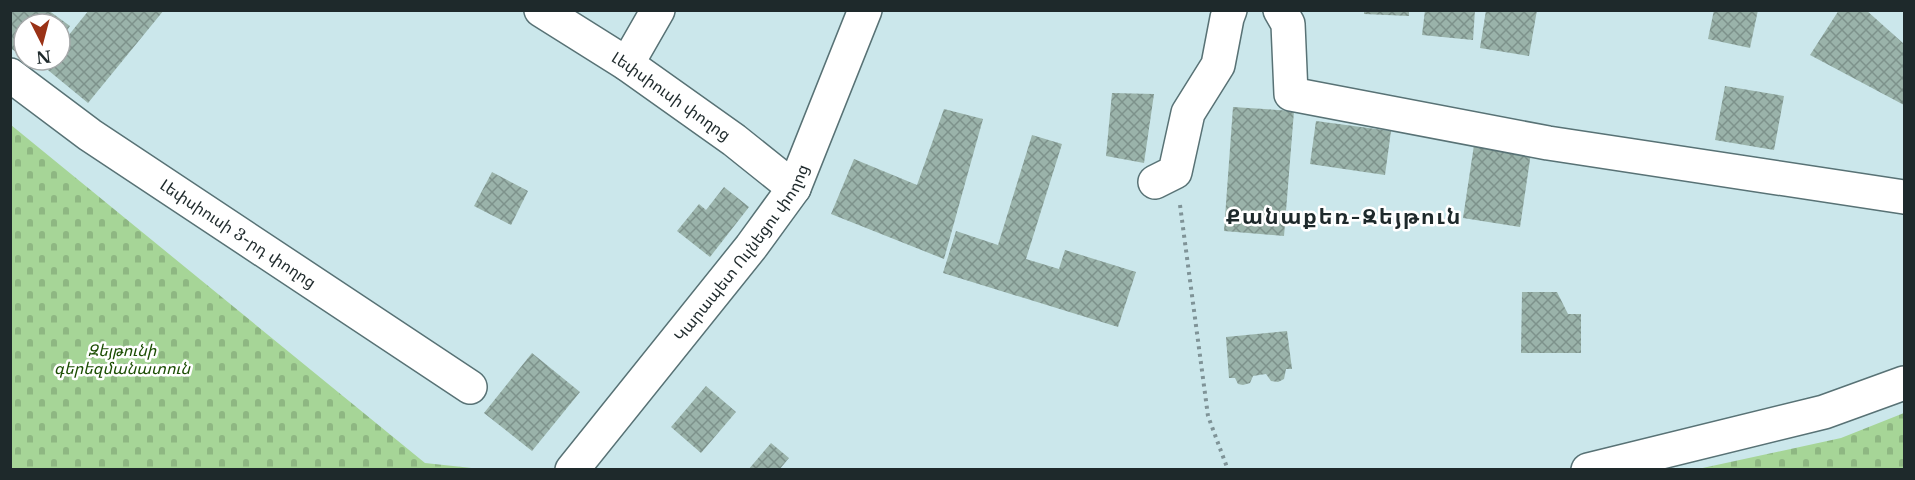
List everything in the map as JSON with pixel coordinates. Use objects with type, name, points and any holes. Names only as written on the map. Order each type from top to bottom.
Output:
[{"type":"street","name":"Լեփսիուսի փողոց","points":[[541,10],[627,64],[734,140],[794,188]]},
{"type":"street","points":[[627,64],[658,10]]},
{"type":"street","name":"Կարապետ Ուլնեցու փողոց","points":[[572,470],[751,247],[794,188],[865,10]]},
{"type":"street","points":[[1165,177],[1188,113],[1218,65],[1230,10]]},
{"type":"street","points":[[1280,10],[1288,24],[1291,94],[1548,144],[1905,197]]},
{"type":"street","name":"Լեփսիուսի 3-րդ փողոց","points":[[10,75],[90,135],[470,387]]},
{"type":"street","points":[[1588,470],[1824,412],[1905,383]]},
{"type":"path","points":[[1165,177],[1208,416],[1228,470]]},
{"type":"green space","name":"Զեյթունի գերեզմանատուն","points":[[11,125],[425,463],[481,469],[11,469]]},
{"type":"green space","points":[[1904,413],[1904,469],[1698,469],[1841,438]]},
{"type":"building","points":[[10,10],[48,10],[51,12],[12,12],[12,49],[10,48]]},
{"type":"building","points":[[89,10],[164,10],[88,103],[50,72],[72,72],[72,31]]},
{"type":"building","points":[[1364,10],[1409,10],[1409,16],[1364,14]]},
{"type":"building","points":[[1425,10],[1475,10],[1473,40],[1422,35]]},
{"type":"building","points":[[1486,10],[1537,10],[1529,56],[1480,48]]},
{"type":"building","points":[[1714,10],[1758,10],[1750,48],[1708,39]]},
{"type":"building","points":[[1839,10],[1866,10],[1904,44],[1904,105],[1810,55]]},
{"type":"building","points":[[1725,86],[1784,96],[1774,150],[1715,140]]},
{"type":"building","points":[[1112,93],[1154,94],[1144,163],[1106,156]]},
{"type":"building","points":[[1233,107],[1294,111],[1284,236],[1224,231]]},
{"type":"building","points":[[944,109],[983,119],[944,259],[831,214],[854,159],[917,185]]},
{"type":"building","points":[[1316,121],[1391,131],[1385,175],[1310,164]]},
{"type":"building","points":[[1032,135],[1062,144],[1026,259],[1059,269],[1065,250],[1136,272],[1118,327],[943,273],[956,231],[998,245]]},
{"type":"building","points":[[1474,145],[1531,153],[1520,227],[1463,218]]},
{"type":"building","points":[[492,172],[528,191],[511,225],[474,206]]},
{"type":"building","points":[[724,187],[749,207],[710,257],[677,231],[699,204],[706,210]]},
{"type":"building","points":[[1522,292],[1557,292],[1568,314],[1581,314],[1581,353],[1521,353]]},
{"type":"building","points":[[1287,331],[1292,369],[1286,369],[1284,379],[1278,382],[1271,381],[1266,374],[1253,376],[1250,383],[1243,385],[1238,384],[1235,378],[1229,378],[1226,337]]},
{"type":"building","points":[[532,353],[580,392],[532,451],[484,413]]},
{"type":"building","points":[[706,386],[736,412],[701,453],[671,427]]},
{"type":"building","points":[[771,443],[789,458],[779,470],[748,470]]},
{"type":"district","name":"Քանաքեռ-Զեյթուն","points":[[1344,216]]}]
